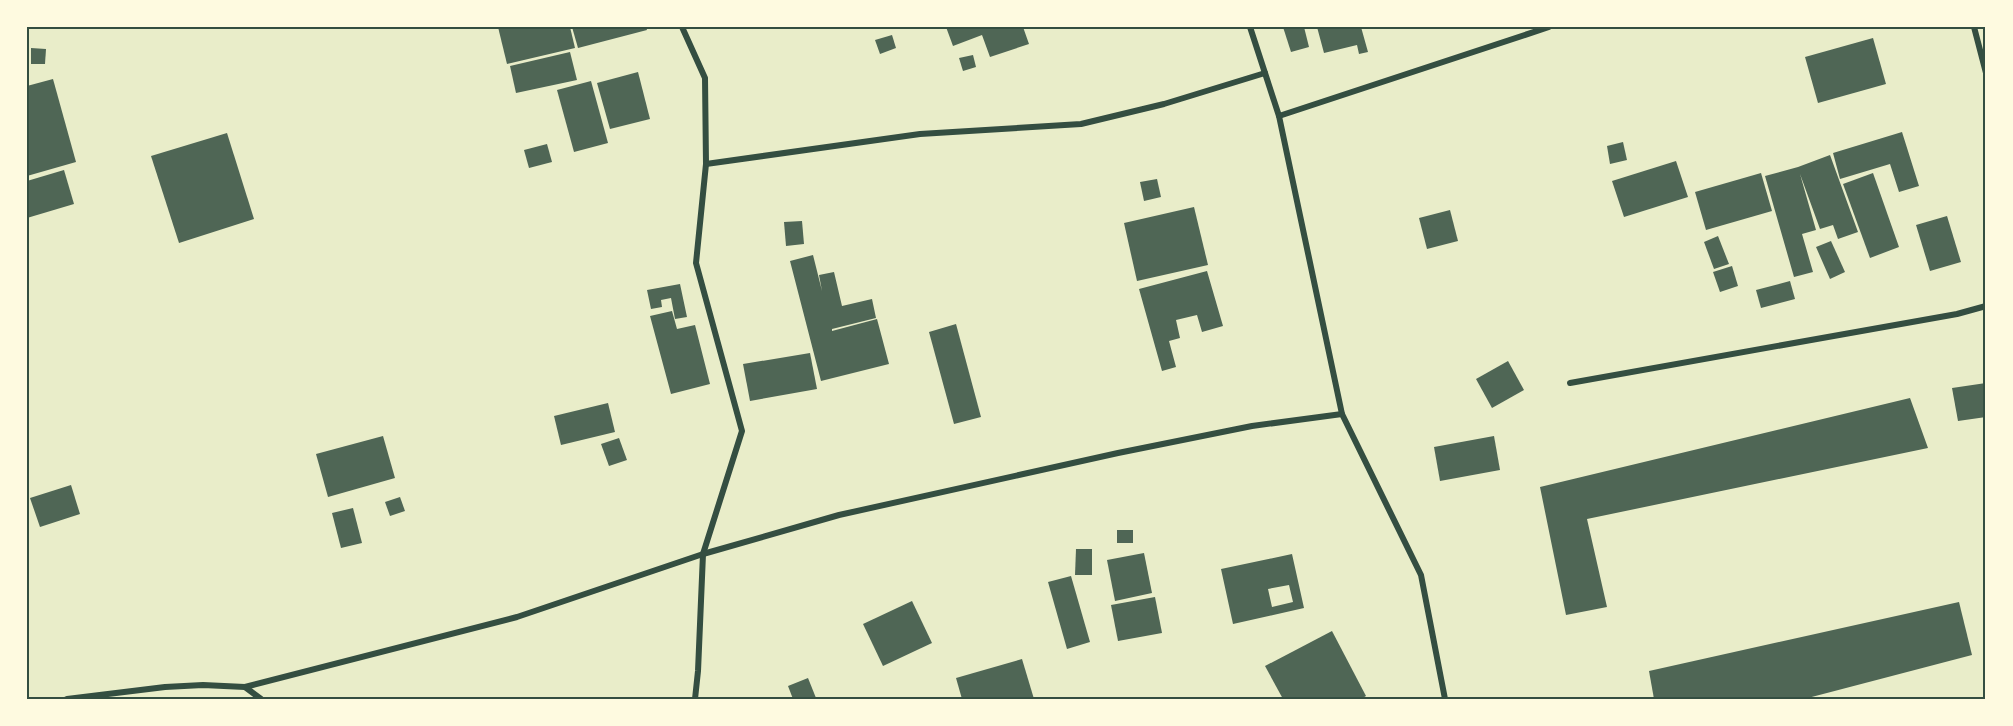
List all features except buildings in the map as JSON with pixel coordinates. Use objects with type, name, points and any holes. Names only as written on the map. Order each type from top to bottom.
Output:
[{"type":"street","points":[[682,27],[705,78],[706,164],[696,263],[742,430],[703,554],[695,699]]},
{"type":"street","points":[[1250,27],[1279,116],[1342,414],[1422,574],[1445,699]]},
{"type":"street","points":[[1279,116],[1548,27]]},
{"type":"street","points":[[1974,27],[1986,73]]},
{"type":"street","points":[[706,164],[920,134],[1081,124],[1164,104],[1265,73]]},
{"type":"street","points":[[1570,383],[1957,314],[1986,306]]},
{"type":"street","points":[[68,699],[165,687],[203,685],[245,687],[517,617],[703,554],[839,515],[1118,453],[1252,426],[1342,414]]},
{"type":"street","points":[[245,687],[261,699]]}]
